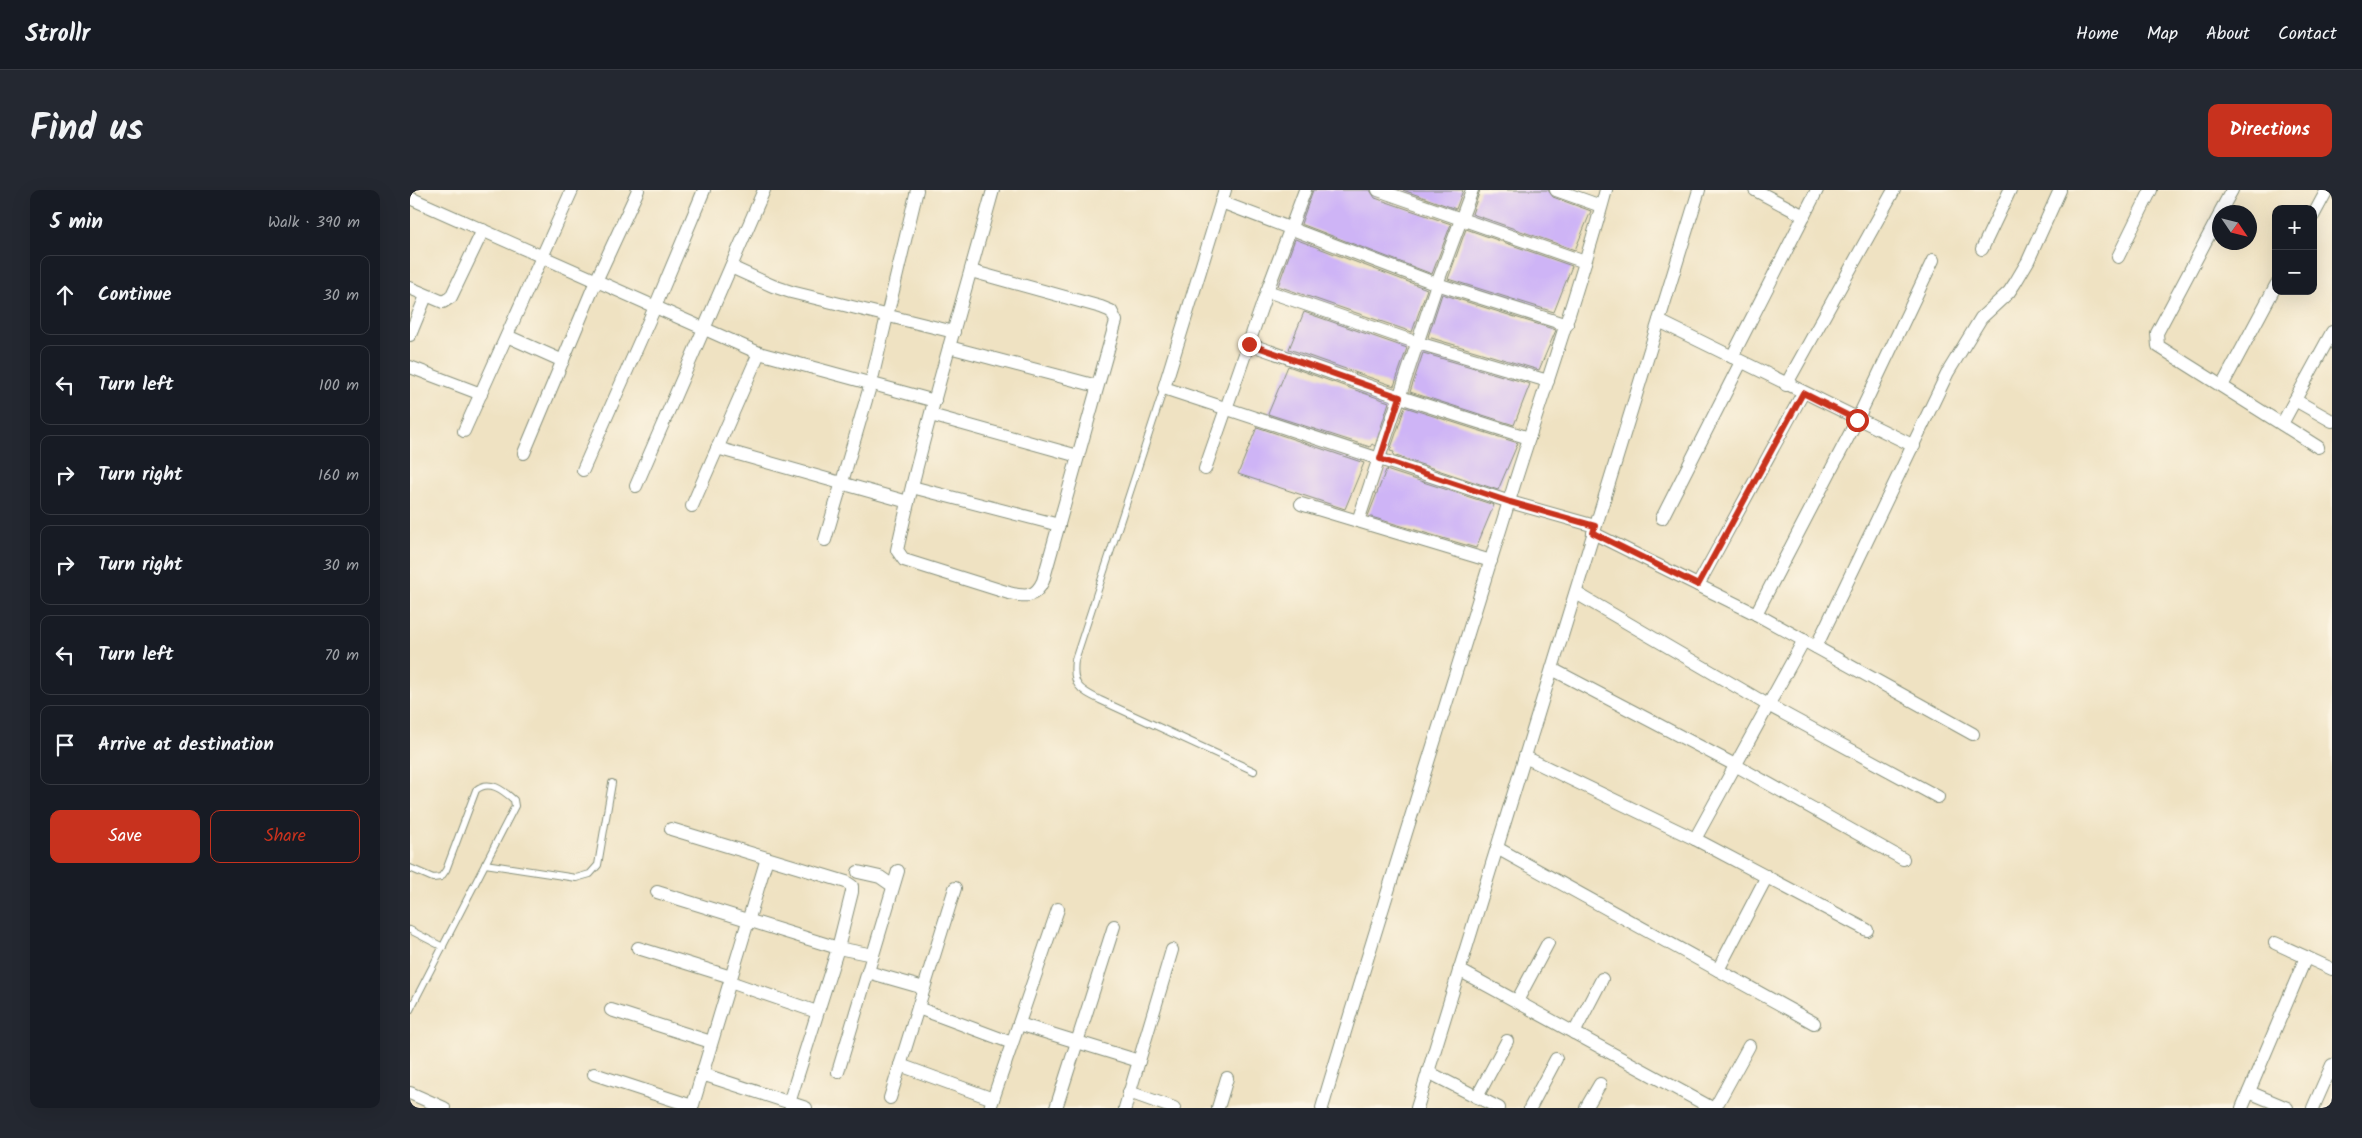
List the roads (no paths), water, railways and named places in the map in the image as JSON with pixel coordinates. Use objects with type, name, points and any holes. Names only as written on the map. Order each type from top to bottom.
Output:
[{"type":"street","points":[[464,432],[572,190]]},
{"type":"street","points":[[524,453],[596,281],[638,190]]},
{"type":"street","points":[[583,470],[656,307],[704,190]]},
{"type":"street","points":[[636,486],[764,190]]},
{"type":"street","points":[[825,540],[871,383],[917,190]]},
{"type":"street","points":[[971,271],[1112,311],[1116,321],[1043,581],[1038,591],[1032,596],[1023,597],[904,560],[898,550],[908,502],[993,190]]},
{"type":"street","points":[[1206,469],[1267,291],[1305,190]]},
{"type":"street","points":[[1378,190],[1585,262]]},
{"type":"street","points":[[1358,521],[1437,284],[1472,190]]},
{"type":"street","points":[[1556,190],[1602,206]]},
{"type":"street","points":[[1322,1108],[1392,875],[1567,326],[1606,190]]},
{"type":"street","points":[[1417,1108],[1699,190]]},
{"type":"street","points":[[1755,190],[1804,216]]},
{"type":"street","points":[[1662,518],[1817,190]]},
{"type":"street","points":[[1786,385],[1894,190]]},
{"type":"street","points":[[1982,249],[2010,190]]},
{"type":"street","points":[[1816,647],[1948,372],[1981,318],[2009,292],[2028,261],[2060,190]]},
{"type":"street","points":[[2118,258],[2151,190]]},
{"type":"street","points":[[2224,205],[2232,190]]},
{"type":"street","points":[[2317,209],[2327,190]]},
{"type":"street","points":[[1567,326],[1437,284],[1291,227],[1223,196],[1164,388],[1594,530],[1756,614],[1973,734]]},
{"type":"street","points":[[410,198],[759,353],[935,401]]},
{"type":"street","points":[[2212,228],[2161,324],[2156,340],[2158,346],[2318,447]]},
{"type":"street","points":[[410,288],[443,302],[451,297],[483,230]]},
{"type":"street","points":[[1756,614],[1857,420],[1933,260]]},
{"type":"street","points":[[731,267],[773,286],[954,332]]},
{"type":"street","points":[[1267,291],[1418,343],[1548,381]]},
{"type":"street","points":[[2222,386],[2272,293]]},
{"type":"street","points":[[410,335],[426,296]]},
{"type":"street","points":[[1659,321],[1857,420],[1914,446]]},
{"type":"street","points":[[2282,424],[2332,332]]},
{"type":"street","points":[[507,336],[563,361]]},
{"type":"street","points":[[1249,344],[1400,397],[1530,438]]},
{"type":"street","points":[[949,347],[1097,386]]},
{"type":"street","points":[[692,506],[759,353]]},
{"type":"street","points":[[410,368],[481,394]]},
{"type":"street","points":[[1698,585],[1803,393]]},
{"type":"street","points":[[2295,400],[2332,421]]},
{"type":"street","points":[[931,415],[1078,456]]},
{"type":"street","points":[[717,448],[841,485],[908,502]]},
{"type":"street","points":[[912,487],[1059,525]]},
{"type":"street","points":[[1301,504],[1491,561]]},
{"type":"street","points":[[1576,593],[1768,705],[1938,797]]},
{"type":"street","points":[[1695,839],[1804,640]]},
{"type":"street","points":[[1552,669],[1735,765],[1903,859]]},
{"type":"street","points":[[1525,757],[1695,839],[1867,930]]},
{"type":"street","points":[[671,829],[846,882],[852,886],[838,948],[789,1103]]},
{"type":"street","points":[[1497,848],[1814,1023]]},
{"type":"street","points":[[594,1074],[692,1107],[767,858]]},
{"type":"street","points":[[838,1072],[898,871]]},
{"type":"street","points":[[858,872],[880,876],[893,886]]},
{"type":"street","points":[[1718,970],[1767,876]]},
{"type":"street","points":[[890,1098],[955,888]]},
{"type":"street","points":[[657,892],[838,948],[873,954]]},
{"type":"street","points":[[900,1065],[992,1103],[1058,909]]},
{"type":"street","points":[[1056,1108],[1114,926]]},
{"type":"street","points":[[1517,1001],[1548,943]]},
{"type":"street","points":[[2275,943],[2332,970]]},
{"type":"street","points":[[638,948],[730,979],[817,1012]]},
{"type":"street","points":[[1125,1108],[1172,950]]},
{"type":"street","points":[[2242,1108],[2306,957]]},
{"type":"street","points":[[1459,970],[1714,1108],[1749,1046]]},
{"type":"street","points":[[868,972],[924,988]]},
{"type":"street","points":[[1574,1033],[1602,979]]},
{"type":"street","points":[[918,1008],[1012,1043]]},
{"type":"street","points":[[611,1010],[711,1042]]},
{"type":"street","points":[[1019,1024],[1139,1061]]},
{"type":"street","points":[[1478,1097],[1507,1041]]},
{"type":"street","points":[[1530,1108],[1556,1059]]},
{"type":"street","points":[[2313,1108],[2332,1065]]},
{"type":"street","points":[[1428,1072],[1499,1108]]},
{"type":"street","points":[[702,1074],[806,1108]]},
{"type":"street","points":[[1218,1108],[1227,1078]]},
{"type":"street","points":[[1586,1108],[1600,1084]]},
{"type":"street","points":[[1129,1092],[1174,1108]]},
{"type":"street","points":[[2249,1092],[2287,1108]]},
{"type":"street","points":[[410,1093],[442,1108]]},
{"type":"lane","points":[[1164,388],[1075,660],[1073,676],[1081,690],[1100,700],[1254,771]]},
{"type":"lane","points":[[485,864],[576,878],[590,874],[598,865],[612,783]]},
{"type":"lane","points":[[410,868],[434,878],[441,877],[446,870],[476,790],[482,785],[490,784],[514,800],[515,806],[410,1010]]},
{"type":"lane","points":[[410,930],[442,947]]}]
